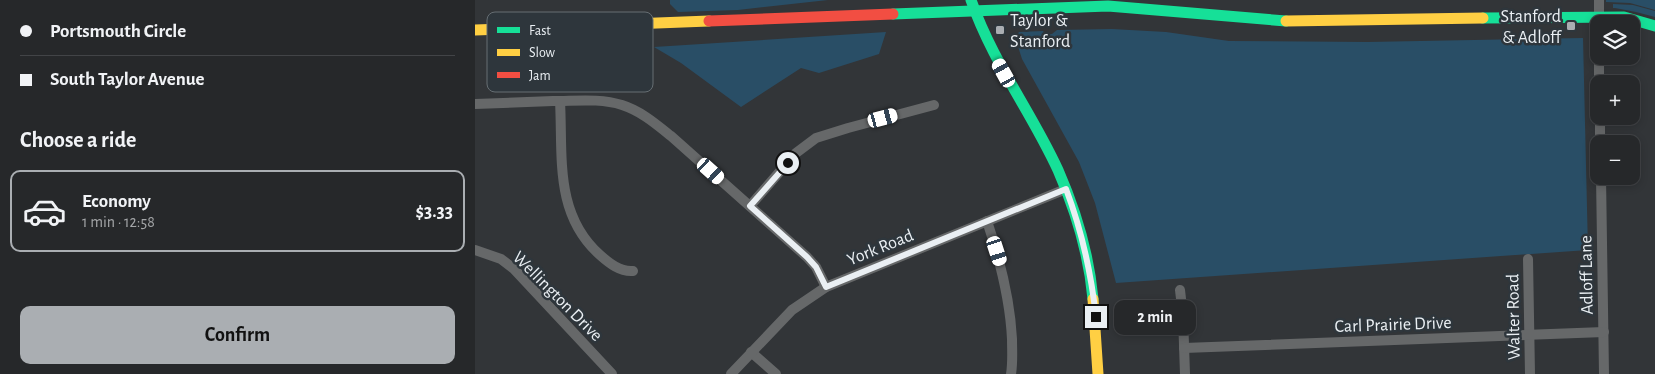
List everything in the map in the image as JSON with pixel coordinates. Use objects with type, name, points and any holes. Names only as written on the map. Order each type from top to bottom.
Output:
[{"type":"main road","points":[[973,5],[995,58],[1048,151],[1066,189],[1090,269],[1096,317],[1098,374]]},
{"type":"main road","points":[[653,21],[973,5],[1108,6],[1254,20],[1293,21],[1590,16]]},
{"type":"main road","points":[[1640,22],[1655,26]]},
{"type":"street","points":[[1599,0],[1599,15]]},
{"type":"street","points":[[560,101],[563,186],[571,216],[584,238],[594,249],[614,266],[628,272],[633,271]]},
{"type":"street","points":[[475,104],[603,101],[622,105],[641,114],[655,122],[807,257],[816,267],[826,287]]},
{"type":"street","points":[[750,206],[797,153],[816,138],[935,105]]},
{"type":"street","name":"Adloff Lane","points":[[1601,185],[1604,374]]},
{"type":"street","name":"York Road","points":[[731,374],[792,310],[826,287],[1066,189]]},
{"type":"street","points":[[987,221],[1003,269],[1007,291],[1013,358],[1011,374]]},
{"type":"street","name":"Wellington Drive","points":[[475,250],[501,259],[514,269],[612,374]]},
{"type":"street","name":"Walter Road","points":[[1528,259],[1530,374]]},
{"type":"street","points":[[1180,290],[1185,374]]},
{"type":"street","name":"Carl Prairie Drive","points":[[1184,348],[1604,332]]},
{"type":"street","points":[[751,352],[776,374]]},
{"type":"shaded area","points":[[670,0],[828,0],[738,10],[678,12],[670,4]]},
{"type":"shaded area","points":[[1606,0],[1655,0],[1655,10],[1630,3],[1606,2]]},
{"type":"shaded area","points":[[1613,4],[1633,5],[1655,11],[1655,17],[1613,8]]},
{"type":"shaded area","points":[[1112,29],[1166,32],[1229,41],[1368,42],[1583,38],[1588,250],[1116,283],[1095,203],[1079,162],[1022,59],[1015,37],[1019,32],[1043,31],[1045,34],[1052,34],[1057,30]]},
{"type":"shaded area","points":[[886,32],[879,54],[819,73],[801,68],[741,107],[681,63],[654,47]]},
{"type":"traffic: fast","points":[[971,0],[990,45],[1036,127],[1065,186],[1085,250],[1093,299]]},
{"type":"traffic: fast","points":[[893,14],[1108,6],[1286,21]]},
{"type":"traffic: fast","points":[[1483,18],[1624,17],[1655,26]]},
{"type":"traffic: slow","points":[[1286,21],[1483,18]]},
{"type":"traffic: slow","points":[[653,23],[709,21]]},
{"type":"traffic: slow","points":[[475,30],[487,30]]},
{"type":"traffic: slow","points":[[1093,299],[1098,374]]},
{"type":"traffic: jam","points":[[709,21],[893,14]]},
{"type":"place","name":"Stanford & Adloff","points":[[1571,26]]},
{"type":"place","name":"Taylor & Stanford","points":[[1000,30]]},
{"type":"route","points":[[788,163],[750,206],[807,257],[816,267],[826,287],[1066,189],[1075,213],[1090,269],[1096,317]]}]
